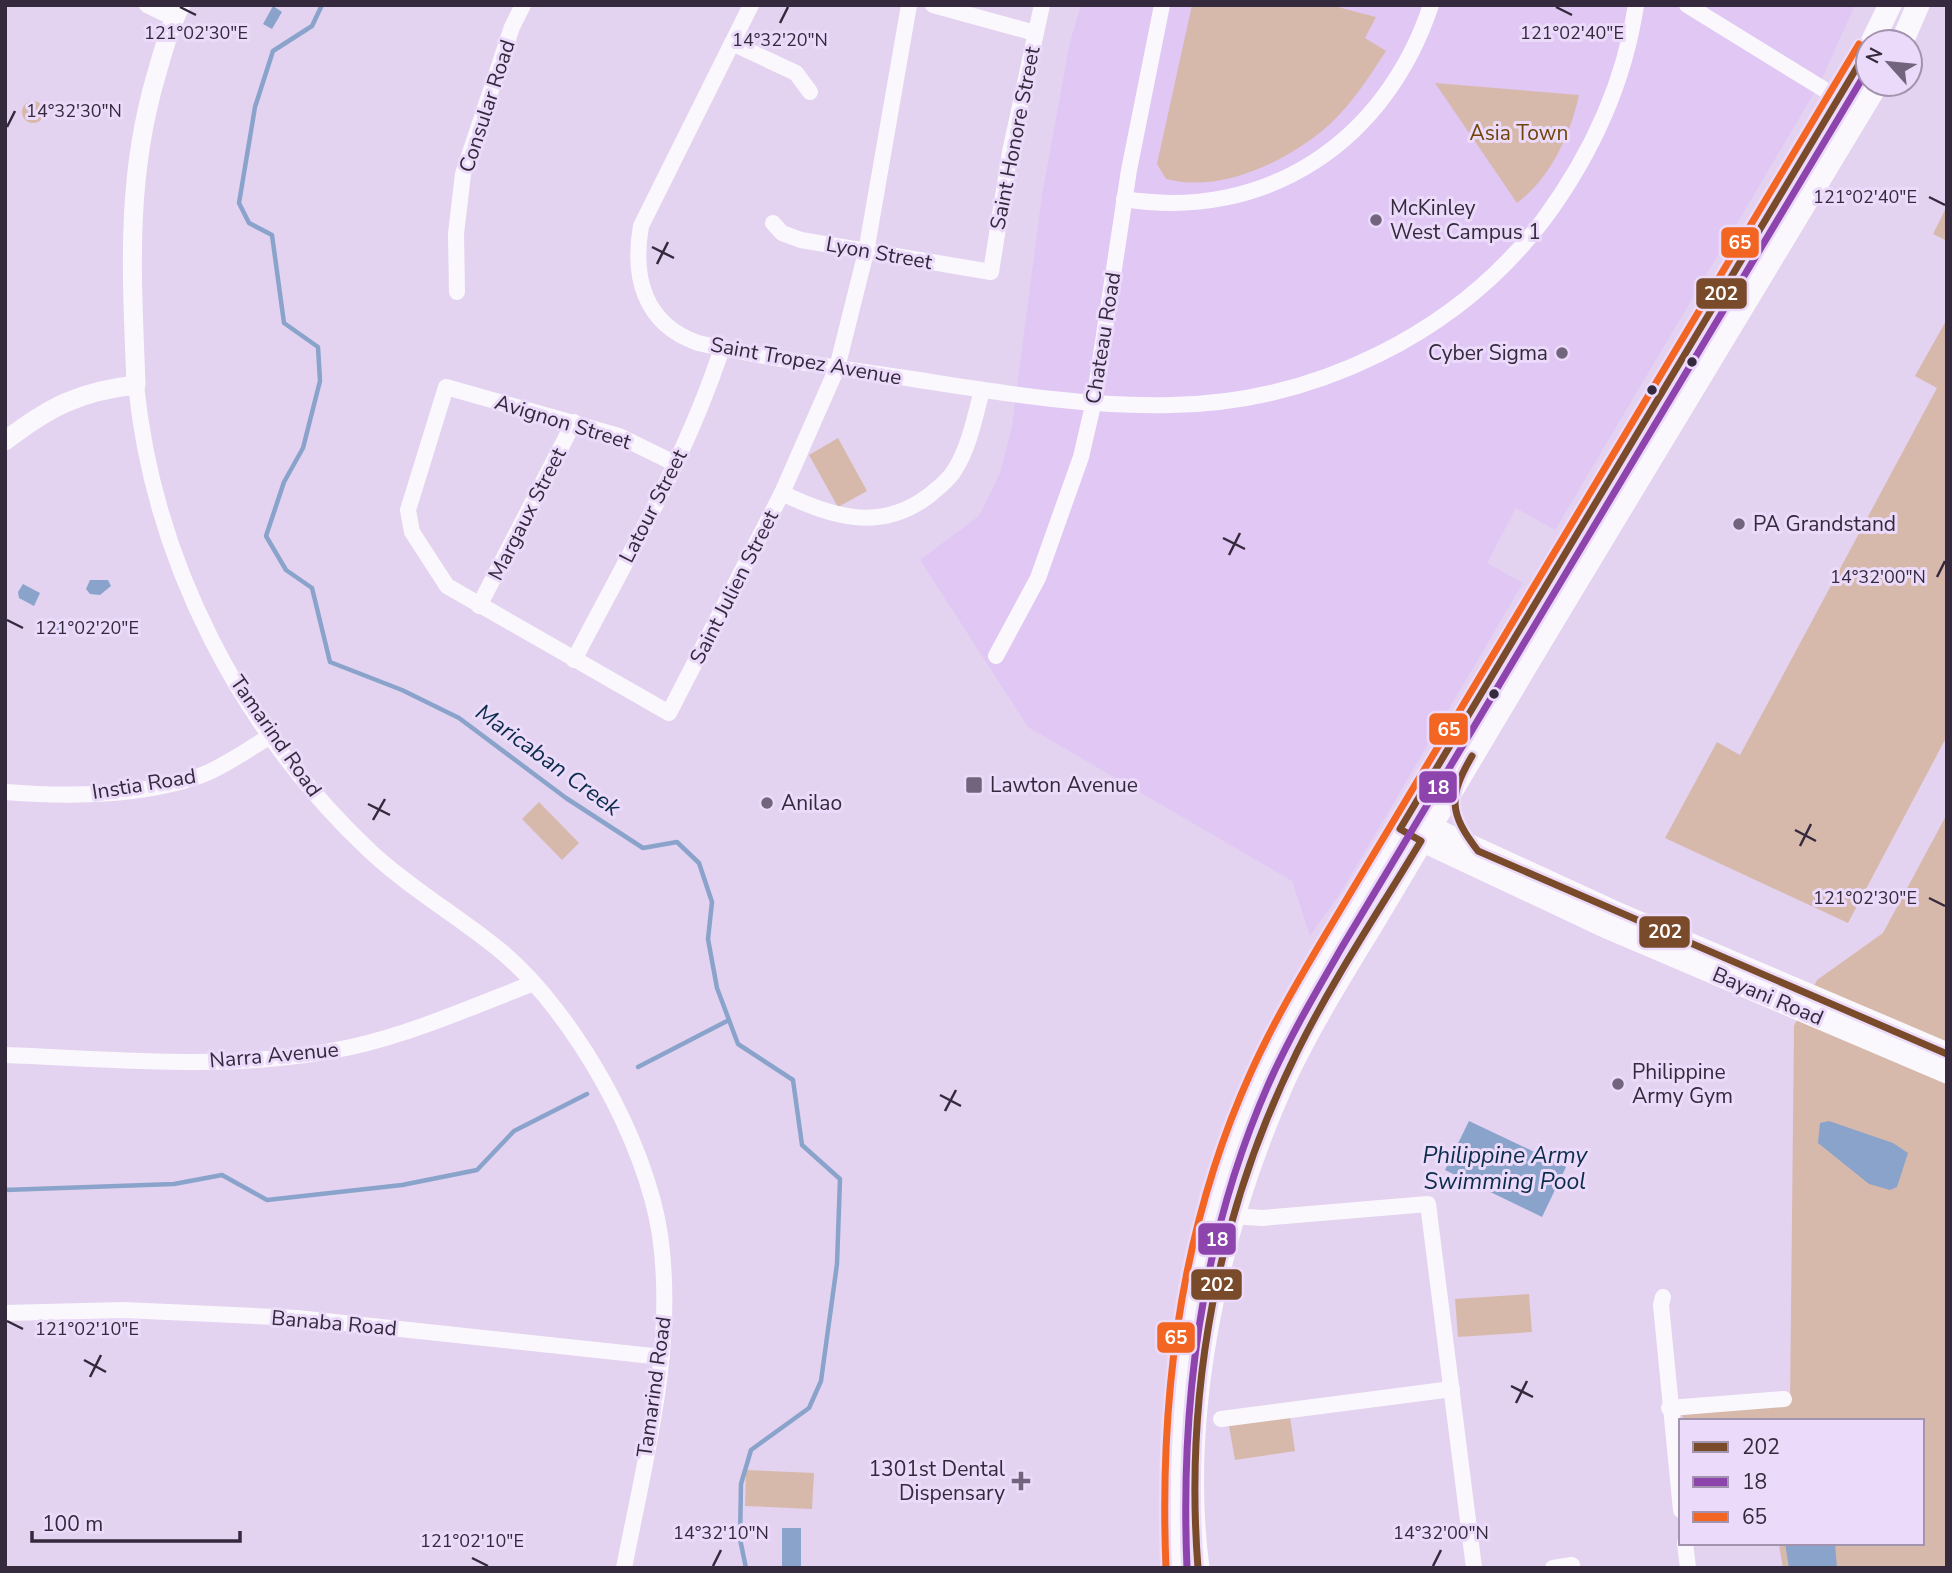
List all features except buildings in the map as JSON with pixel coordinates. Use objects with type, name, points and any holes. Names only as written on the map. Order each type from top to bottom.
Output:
[{"type":"main road","points":[[1879,28],[1890,5]]},
{"type":"main road","points":[[1908,28],[1918,5]]},
{"type":"main road","points":[[1177,1568],[1174,1495],[1179,1388],[1189,1308],[1214,1204],[1251,1099],[1273,1049],[1404,823],[1854,72]]},
{"type":"main road","points":[[1198,1568],[1193,1500],[1194,1435],[1212,1309],[1233,1216],[1255,1152],[1297,1052],[1869,98]]},
{"type":"main road","points":[[1402,874],[1432,864],[1472,858],[1455,819],[1453,788]]},
{"type":"main road","name":"Bayani Road","points":[[1404,823],[1472,858],[1947,1072]]},
{"type":"main road","name":"Bayani Road","points":[[1612,920],[1947,1054]]},
{"type":"street","points":[[147,5],[177,12]]},
{"type":"street","name":"Consular Road","points":[[457,292],[456,234],[463,174],[512,27],[523,5]]},
{"type":"street","name":"Saint Tropez Avenue","points":[[751,5],[641,226],[636,254],[639,283],[648,302],[663,322],[685,338],[722,348],[837,368],[982,390],[1094,401],[1171,405],[1259,395],[1343,370],[1384,352],[1451,311],[1524,246],[1571,182],[1598,134],[1619,81],[1636,5]]},
{"type":"street","name":"Saint Julien Street","points":[[446,387],[408,510],[412,532],[447,586],[669,713],[782,493],[837,368],[866,252],[909,5]]},
{"type":"street","points":[[933,5],[1035,33]]},
{"type":"street","name":"Saint Honore Street","points":[[991,272],[1010,152],[1042,5]]},
{"type":"street","name":"Chateau Road","points":[[996,656],[1038,578],[1066,504],[1094,401],[1124,199],[1162,5]]},
{"type":"street","points":[[1124,199],[1186,205],[1242,195],[1284,180],[1336,149],[1391,89],[1407,62],[1431,5]]},
{"type":"street","points":[[1687,5],[1838,98]]},
{"type":"street","name":"Tamarind Road","points":[[177,12],[146,108],[133,181],[131,241],[136,384],[141,434],[166,536],[208,635],[307,786],[369,850],[505,954],[561,1018],[608,1091],[643,1168],[659,1231],[664,1274],[662,1357],[624,1568]]},
{"type":"street","points":[[732,43],[796,73],[810,92]]},
{"type":"street","name":"Lyon Street","points":[[773,223],[782,233],[801,240],[991,272]]},
{"type":"street","name":"Latour Street","points":[[574,660],[676,464],[702,409],[722,348]]},
{"type":"street","points":[[5,441],[33,420],[79,395],[136,384]]},
{"type":"street","name":"Avignon Street","points":[[446,387],[619,436],[676,464]]},
{"type":"street","points":[[782,493],[833,516],[860,520],[890,516],[913,507],[954,472],[965,448],[982,390]]},
{"type":"street","name":"Margaux Street","points":[[479,606],[574,422]]},
{"type":"street","name":"Instia Road","points":[[5,792],[86,794],[164,784],[203,775],[272,735]]},
{"type":"street","name":"Narra Avenue","points":[[5,1055],[199,1062],[300,1056],[350,1047],[407,1032],[531,984]]},
{"type":"street","points":[[1233,1216],[1262,1218],[1428,1204],[1474,1568]]},
{"type":"street","points":[[1663,1297],[1661,1305],[1669,1408],[1679,1493]]},
{"type":"street","name":"Banaba Road","points":[[5,1313],[124,1310],[297,1318],[662,1357]]},
{"type":"street","points":[[1222,1419],[1452,1389]]},
{"type":"street","points":[[1669,1408],[1784,1399]]},
{"type":"street","points":[[1685,1545],[1688,1568]]},
{"type":"street","points":[[1553,1568],[1572,1565]]},
{"type":"shaded area","points":[[1081,5],[1855,5],[1819,85],[1555,530],[1516,508],[1487,563],[1523,583],[1341,892],[1310,936],[1292,881],[1028,727],[920,560],[979,516],[1000,473],[1012,426],[1042,195],[1070,42]]},
{"type":"green space","points":[[1192,5],[1330,5],[1376,17],[1365,38],[1386,51],[1340,114],[1322,131],[1288,154],[1248,173],[1228,179],[1186,182],[1166,179],[1157,164]]},
{"type":"green space","name":"Asia Town","points":[[1435,83],[1579,95],[1564,141],[1549,169],[1517,203]]},
{"type":"green space","points":[[29,101],[37,101],[44,108],[44,116],[37,123],[29,123],[22,116],[22,108]]},
{"type":"green space","points":[[1947,206],[1947,241],[1933,234]]},
{"type":"green space","points":[[1947,319],[1947,736],[1848,923],[1665,838],[1717,742],[1740,755],[1937,388],[1915,376]]},
{"type":"green space","points":[[838,438],[867,491],[838,507],[809,455]]},
{"type":"green space","points":[[539,802],[579,843],[562,860],[522,819]]},
{"type":"green space","points":[[1947,814],[1947,1568],[1783,1568],[1779,1545],[1924,1545],[1924,1419],[1683,1419],[1682,1415],[1790,1405],[1794,1026],[1817,980],[1883,933]]},
{"type":"green space","points":[[1529,1294],[1532,1332],[1458,1337],[1455,1299]]},
{"type":"green space","points":[[1290,1417],[1295,1451],[1235,1460],[1229,1426]]},
{"type":"green space","points":[[746,1470],[814,1473],[812,1509],[745,1506]]},
{"type":"water","points":[[273,6],[282,12],[272,29],[263,24]]},
{"type":"water","points":[[90,580],[108,580],[111,586],[100,595],[90,594],[86,589]]},
{"type":"water","points":[[23,584],[40,593],[34,606],[19,598],[18,592]]},
{"type":"water","points":[[63,618],[68,622],[64,632],[55,636],[52,624]]},
{"type":"water","name":"Philippine Army Swimming Pool","points":[[1469,1121],[1566,1167],[1542,1217],[1445,1170]]},
{"type":"water","points":[[1829,1121],[1893,1143],[1908,1153],[1897,1187],[1890,1190],[1869,1184],[1818,1143],[1820,1123]]},
{"type":"water","points":[[782,1528],[801,1528],[801,1568],[782,1568]]},
{"type":"water","points":[[1785,1545],[1835,1545],[1837,1568],[1789,1568]]},
{"type":"waterway","name":"Maricaban Creek","points":[[322,5],[312,26],[273,51],[255,107],[239,203],[249,223],[272,235],[284,323],[318,347],[320,381],[303,448],[284,482],[266,536],[286,570],[312,588],[330,662],[402,690],[459,718],[566,798],[643,848],[677,842],[699,863],[712,902],[708,939],[717,988],[738,1044],[793,1080],[802,1145],[840,1179],[837,1264],[821,1381],[809,1408],[751,1450],[741,1484],[740,1539],[746,1568]]},
{"type":"waterway","points":[[638,1067],[729,1020]]},
{"type":"waterway","points":[[5,1190],[174,1184],[222,1175],[267,1200],[402,1185],[477,1170],[514,1131],[587,1094]]},
{"type":"transit line","name":"65","points":[[1166,1568],[1166,1441],[1179,1315],[1207,1191],[1251,1072],[1276,1020],[1324,937],[1854,52]]},
{"type":"transit line","name":"202","points":[[1198,1568],[1196,1435],[1202,1369],[1227,1239],[1246,1175],[1269,1113],[1326,998],[1421,841],[1400,829],[1854,72]]},
{"type":"transit line","name":"18","points":[[1187,1568],[1187,1443],[1200,1321],[1211,1260],[1227,1200],[1269,1083],[1294,1031],[1342,947],[1854,92]]},
{"type":"transit line","name":"202","points":[[1472,756],[1459,783],[1455,805],[1461,826],[1478,851],[1947,1054]]},
{"type":"place","name":"McKinley West Campus 1","points":[[1376,220]]},
{"type":"place","name":"Cyber Sigma","points":[[1562,353]]},
{"type":"place","name":"PA Grandstand","points":[[1739,524]]},
{"type":"place","name":"Lawton Avenue","points":[[974,785]]},
{"type":"place","name":"Anilao","points":[[767,803]]},
{"type":"place","name":"Philippine Army Gym","points":[[1618,1084]]},
{"type":"place","name":"1301st Dental Dispensary","points":[[1021,1481]]}]
